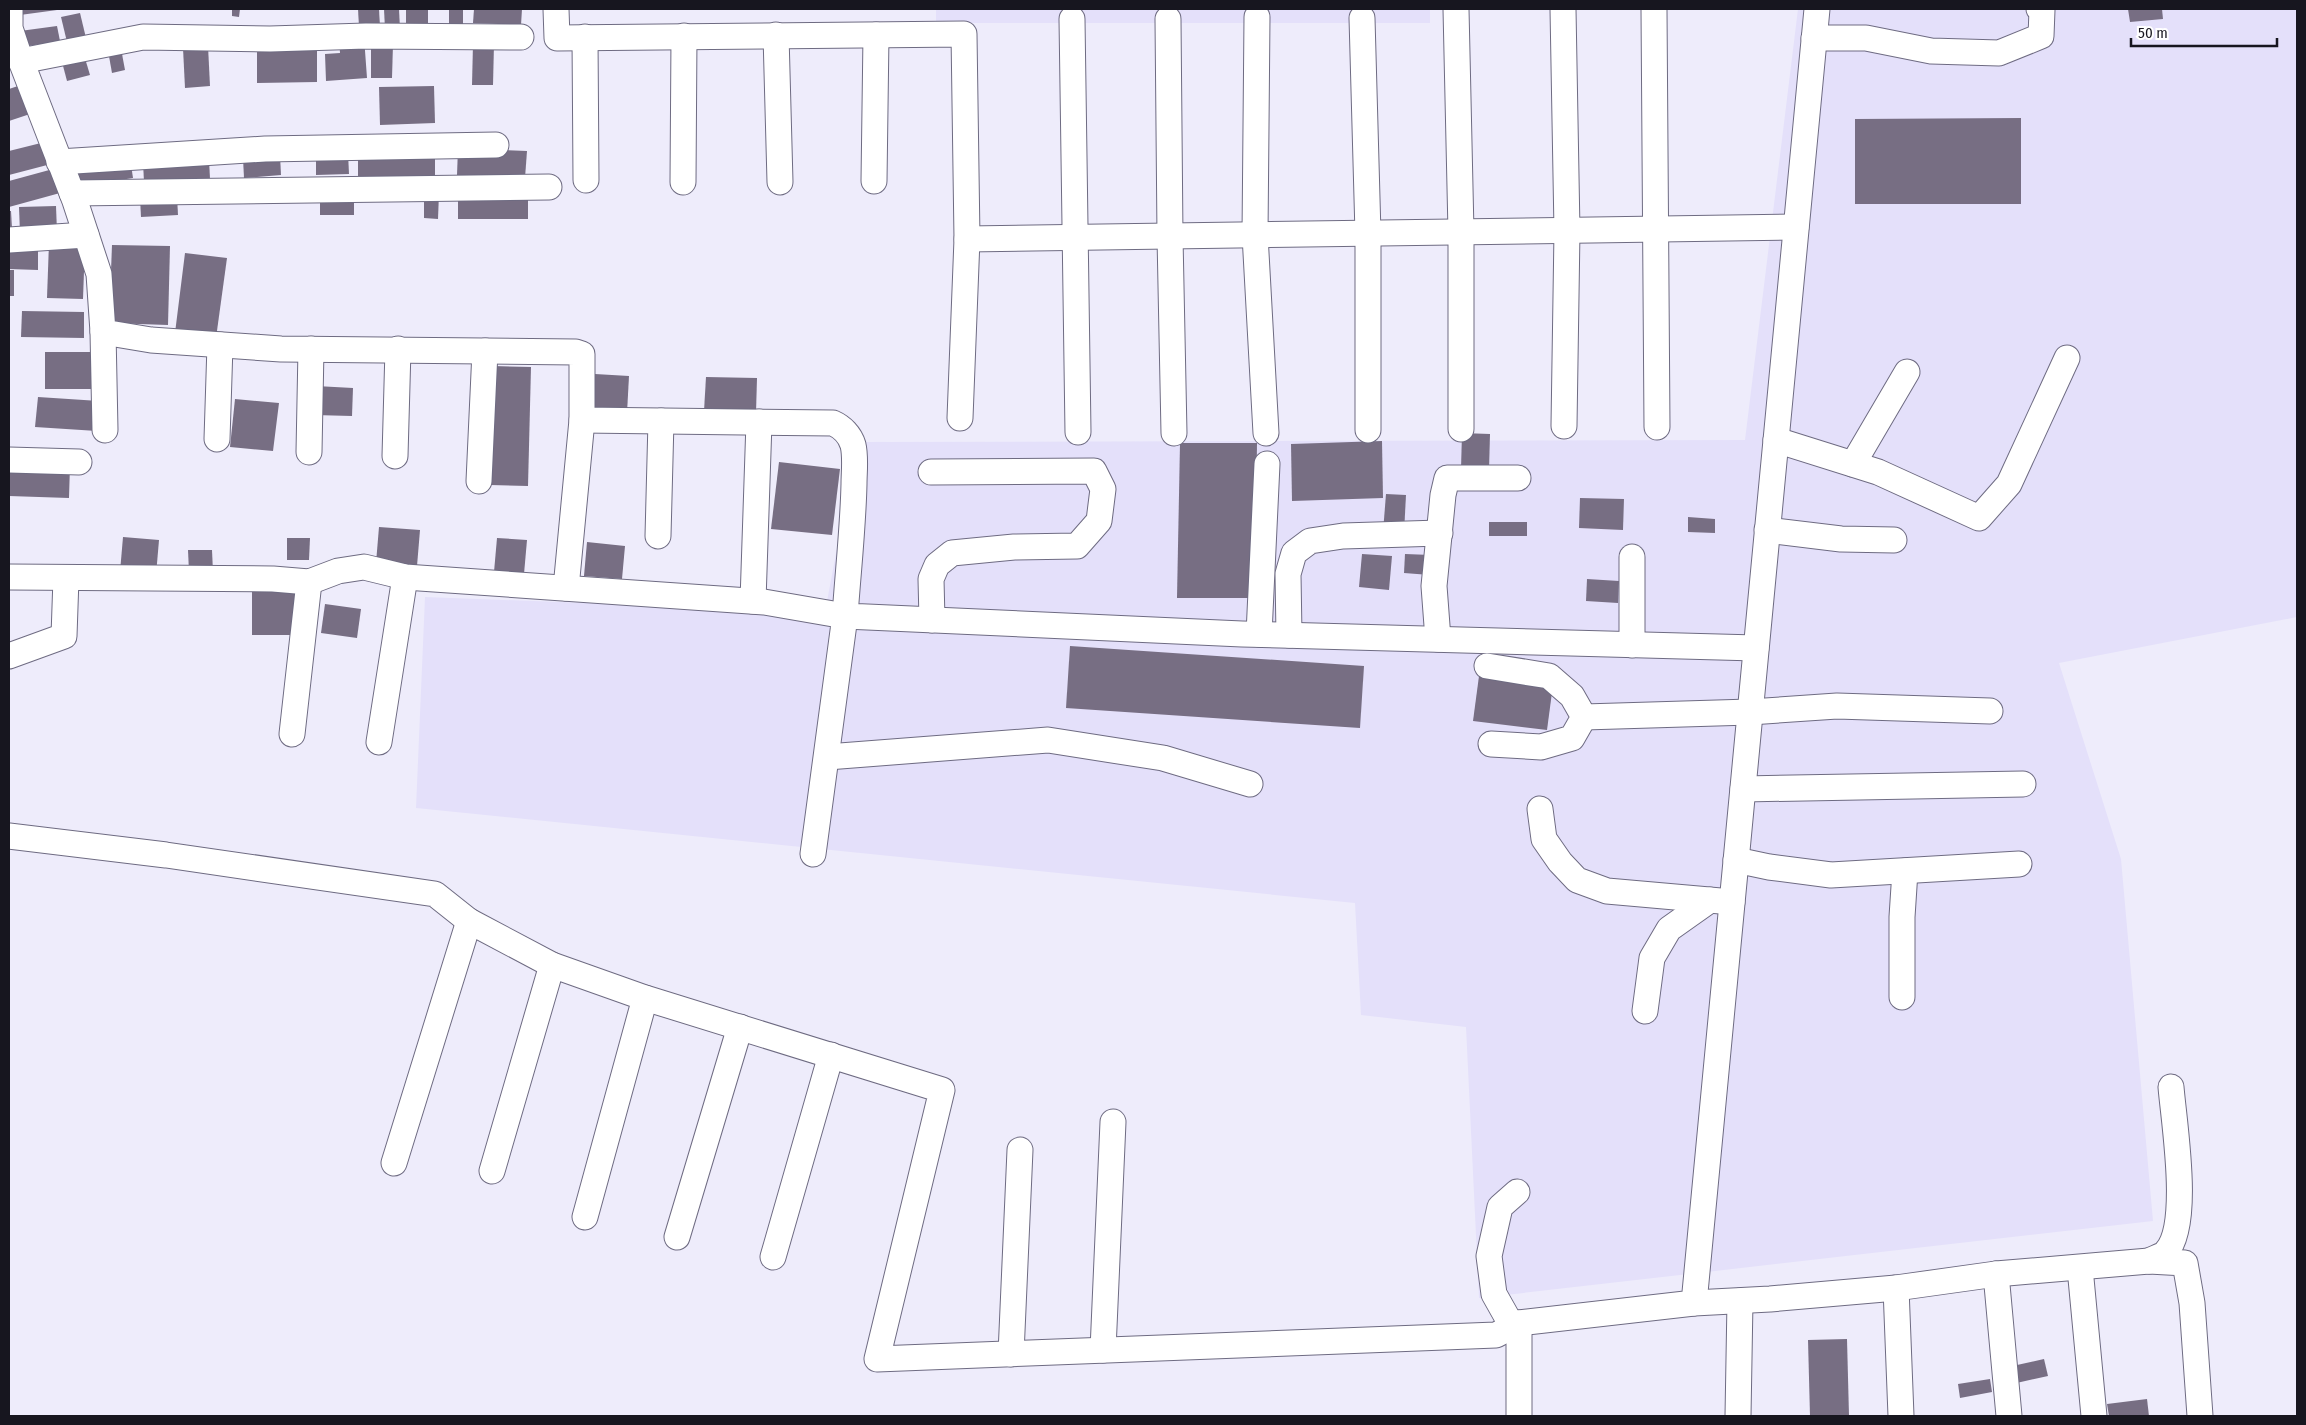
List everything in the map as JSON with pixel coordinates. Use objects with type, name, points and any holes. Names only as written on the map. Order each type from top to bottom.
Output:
[{"type":"street","points":[[10,9],[10,28],[21,61],[72,193],[99,274],[103,332],[105,430]]},
{"type":"street","points":[[556,9],[557,38],[964,34],[967,239],[960,418]]},
{"type":"street","points":[[1456,9],[1461,232],[1461,430]]},
{"type":"street","points":[[1563,9],[1568,230],[1564,426]]},
{"type":"street","points":[[1654,9],[1657,427]]},
{"type":"street","points":[[1694,1303],[1721,901],[1736,860],[1817,9]]},
{"type":"street","points":[[1814,38],[1866,38],[1931,50],[1999,53],[2041,36],[2042,10],[2039,9]]},
{"type":"street","points":[[1257,17],[1255,235],[1266,433]]},
{"type":"street","points":[[1362,18],[1368,234],[1368,430]]},
{"type":"street","points":[[1072,19],[1078,432]]},
{"type":"street","points":[[1168,19],[1174,434]]},
{"type":"street","points":[[776,35],[780,182]]},
{"type":"street","points":[[874,182],[876,35]]},
{"type":"street","points":[[21,61],[143,37],[270,39],[366,36],[520,37]]},
{"type":"street","points":[[683,182],[684,36]]},
{"type":"street","points":[[585,37],[586,180]]},
{"type":"street","points":[[59,162],[264,149],[496,145]]},
{"type":"street","points":[[72,193],[549,187]]},
{"type":"street","points":[[967,239],[1796,227]]},
{"type":"street","points":[[9,240],[86,235]]},
{"type":"street","points":[[103,332],[151,340],[220,345],[311,349],[576,352],[582,354],[582,420],[566,588]]},
{"type":"street","points":[[217,439],[220,345]]},
{"type":"street","points":[[309,452],[311,349]]},
{"type":"street","points":[[395,456],[398,349]]},
{"type":"street","points":[[479,481],[484,351]]},
{"type":"street","points":[[1776,440],[1878,472],[1979,518],[2009,484],[2067,358]]},
{"type":"street","points":[[1853,464],[1906,372]]},
{"type":"street","points":[[582,420],[833,423],[840,426],[853,445],[854,500],[845,616],[813,854]]},
{"type":"street","points":[[658,536],[661,421]]},
{"type":"street","points":[[753,601],[759,422]]},
{"type":"street","points":[[9,460],[79,462]]},
{"type":"street","points":[[1259,634],[1267,464]]},
{"type":"street","points":[[931,472],[1094,471],[1103,489],[1099,521],[1077,546],[1014,547],[952,553],[937,565],[931,579],[932,620]]},
{"type":"street","points":[[1438,639],[1434,586],[1443,495],[1447,478],[1518,478]]},
{"type":"street","points":[[1767,530],[1841,539],[1894,540]]},
{"type":"street","points":[[1289,635],[1288,574],[1294,553],[1310,541],[1343,536],[1440,534]]},
{"type":"street","points":[[1632,557],[1632,645]]},
{"type":"street","points":[[9,577],[273,578],[309,582],[338,571],[364,567],[405,576],[753,601],[845,616],[1259,634],[1756,648]]},
{"type":"street","points":[[379,742],[405,576]]},
{"type":"street","points":[[9,656],[64,636],[66,578]]},
{"type":"street","points":[[292,734],[309,582]]},
{"type":"street","points":[[1487,666],[1549,676],[1572,696],[1584,717]]},
{"type":"street","points":[[1584,717],[1750,712],[1837,706],[1990,711]]},
{"type":"street","points":[[1491,744],[1541,747],[1572,738],[1584,717]]},
{"type":"street","points":[[826,757],[1048,740],[1162,758],[1250,784]]},
{"type":"street","points":[[1743,789],[2023,784]]},
{"type":"street","points":[[1540,809],[1544,839],[1560,862],[1577,880],[1607,891],[1721,901]]},
{"type":"street","points":[[9,836],[175,857],[435,894],[469,921],[552,965],[645,998],[942,1090],[877,1359],[1496,1335],[1516,1324],[1694,1303],[1896,1288],[1996,1274],[2149,1261],[2185,1263],[2192,1303],[2200,1416]]},
{"type":"street","points":[[1736,860],[1769,867],[1831,875],[2019,864]]},
{"type":"street","points":[[1902,997],[1902,917],[1905,871]]},
{"type":"street","points":[[1645,1011],[1652,958],[1669,928],[1721,901]]},
{"type":"street","points":[[394,1163],[469,921]]},
{"type":"street","points":[[492,1171],[552,965]]},
{"type":"street","points":[[584,1217],[645,998]]},
{"type":"street","points":[[677,1237],[740,1027]]},
{"type":"street","points":[[773,1257],[831,1055]]},
{"type":"street","points":[[2149,1261],[2166,1252],[2178,1228],[2180,1195],[2170,1087]]},
{"type":"street","points":[[1103,1350],[1113,1122]]},
{"type":"street","points":[[1011,1354],[1020,1150]]},
{"type":"street","points":[[1518,1192],[1500,1208],[1489,1256],[1494,1294],[1516,1324],[1519,1416]]},
{"type":"street","points":[[2080,1268],[2094,1416]]},
{"type":"street","points":[[1996,1274],[2009,1416]]},
{"type":"street","points":[[1896,1288],[1901,1416]]},
{"type":"street","points":[[1738,1416],[1740,1300]]},
{"type":"shaded area","points":[[936,9],[1430,9],[1430,23],[936,23]]},
{"type":"shaded area","points":[[1798,9],[2297,9],[2297,617],[2059,663],[2121,859],[2153,1221],[1479,1298],[1466,1027],[1361,1015],[1355,903],[416,808],[425,597],[825,612],[857,442],[1745,440]]},
{"type":"building","points":[[19,9],[57,9],[57,10],[20,15]]},
{"type":"building","points":[[232,9],[240,9],[239,17],[232,16]]},
{"type":"building","points":[[358,9],[379,9],[380,27],[359,27]]},
{"type":"building","points":[[384,9],[399,9],[400,29],[385,29]]},
{"type":"building","points":[[406,9],[428,9],[428,29],[406,29]]},
{"type":"building","points":[[449,9],[463,9],[463,26],[449,26]]},
{"type":"building","points":[[474,9],[522,9],[521,25],[473,23]]},
{"type":"building","points":[[2128,9],[2162,9],[2163,19],[2130,22]]},
{"type":"building","points":[[80,13],[86,38],[67,42],[61,17]]},
{"type":"building","points":[[57,26],[60,41],[22,47],[20,31]]},
{"type":"building","points":[[364,37],[367,78],[326,81],[325,54],[340,53],[339,39]]},
{"type":"building","points":[[257,42],[317,42],[317,82],[257,83]]},
{"type":"building","points":[[120,43],[125,70],[112,73],[107,45]]},
{"type":"building","points":[[371,44],[393,44],[392,78],[371,78]]},
{"type":"building","points":[[473,44],[494,44],[493,85],[472,85]]},
{"type":"building","points":[[208,46],[210,86],[185,88],[183,48]]},
{"type":"building","points":[[84,55],[90,75],[67,81],[62,62]]},
{"type":"building","points":[[21,85],[30,114],[9,121],[9,89]]},
{"type":"building","points":[[434,86],[435,123],[380,125],[379,87]]},
{"type":"building","points":[[2021,118],[2021,204],[1855,204],[1855,119]]},
{"type":"building","points":[[45,142],[51,164],[9,175],[9,151]]},
{"type":"building","points":[[458,148],[527,151],[525,178],[457,175]]},
{"type":"building","points":[[316,153],[348,153],[349,174],[316,175]]},
{"type":"building","points":[[280,155],[281,175],[244,178],[243,158]]},
{"type":"building","points":[[435,156],[435,179],[358,180],[358,157]]},
{"type":"building","points":[[130,158],[133,178],[75,187],[73,166]]},
{"type":"building","points":[[209,159],[210,179],[144,182],[143,162]]},
{"type":"building","points":[[53,169],[60,193],[9,207],[9,181]]},
{"type":"building","points":[[424,192],[439,193],[438,219],[424,218]]},
{"type":"building","points":[[528,195],[528,219],[458,219],[458,196]]},
{"type":"building","points":[[177,196],[178,215],[141,217],[140,198]]},
{"type":"building","points":[[354,198],[354,215],[320,215],[320,199]]},
{"type":"building","points":[[56,206],[57,232],[20,233],[19,207]]},
{"type":"building","points":[[9,211],[11,211],[12,228],[9,228]]},
{"type":"building","points":[[49,243],[85,244],[83,299],[47,298]]},
{"type":"building","points":[[9,245],[38,245],[38,270],[9,269]]},
{"type":"building","points":[[112,245],[170,246],[168,325],[109,323]]},
{"type":"building","points":[[185,253],[227,258],[216,338],[175,333]]},
{"type":"building","points":[[9,270],[14,270],[14,296],[9,296]]},
{"type":"building","points":[[22,311],[84,312],[84,338],[21,337]]},
{"type":"building","points":[[45,352],[99,352],[99,389],[45,389]]},
{"type":"building","points":[[493,366],[531,367],[528,486],[490,485]]},
{"type":"building","points":[[595,374],[629,376],[627,413],[592,411]]},
{"type":"building","points":[[706,377],[757,378],[756,413],[704,411]]},
{"type":"building","points":[[316,386],[353,388],[352,416],[314,415]]},
{"type":"building","points":[[38,397],[99,401],[97,431],[35,427]]},
{"type":"building","points":[[235,399],[279,403],[273,451],[230,447]]},
{"type":"building","points":[[1462,433],[1490,434],[1489,470],[1461,469]]},
{"type":"building","points":[[1382,441],[1383,498],[1292,501],[1291,444]]},
{"type":"building","points":[[1180,443],[1257,443],[1255,598],[1177,598]]},
{"type":"building","points":[[779,462],[840,469],[832,535],[771,529]]},
{"type":"building","points":[[9,463],[70,465],[69,498],[9,496]]},
{"type":"building","points":[[1386,494],[1406,495],[1404,533],[1383,532]]},
{"type":"building","points":[[1580,498],[1624,499],[1623,530],[1579,528]]},
{"type":"building","points":[[1688,517],[1715,519],[1715,533],[1688,532]]},
{"type":"building","points":[[1489,522],[1527,522],[1527,536],[1489,536]]},
{"type":"building","points":[[379,527],[420,530],[417,566],[376,563]]},
{"type":"building","points":[[123,537],[159,540],[156,575],[120,572]]},
{"type":"building","points":[[287,538],[310,538],[309,560],[287,560]]},
{"type":"building","points":[[497,538],[527,540],[524,574],[494,572]]},
{"type":"building","points":[[587,542],[625,546],[622,579],[584,576]]},
{"type":"building","points":[[188,550],[212,550],[213,572],[189,572]]},
{"type":"building","points":[[1362,554],[1392,556],[1389,590],[1359,587]]},
{"type":"building","points":[[1405,554],[1431,555],[1430,575],[1404,573]]},
{"type":"building","points":[[1587,579],[1619,581],[1618,603],[1586,601]]},
{"type":"building","points":[[252,587],[299,587],[299,635],[252,635]]},
{"type":"building","points":[[325,604],[361,609],[357,638],[321,633]]},
{"type":"building","points":[[1070,646],[1364,666],[1360,728],[1066,708]]},
{"type":"building","points":[[1479,676],[1553,685],[1547,730],[1473,721]]},
{"type":"building","points":[[1847,1339],[1849,1416],[1810,1416],[1808,1340]]},
{"type":"building","points":[[2044,1359],[2048,1376],[2012,1384],[2008,1367]]},
{"type":"building","points":[[1990,1379],[1992,1392],[1960,1398],[1958,1384]]},
{"type":"building","points":[[2147,1399],[2149,1416],[2109,1416],[2107,1404]]}]
